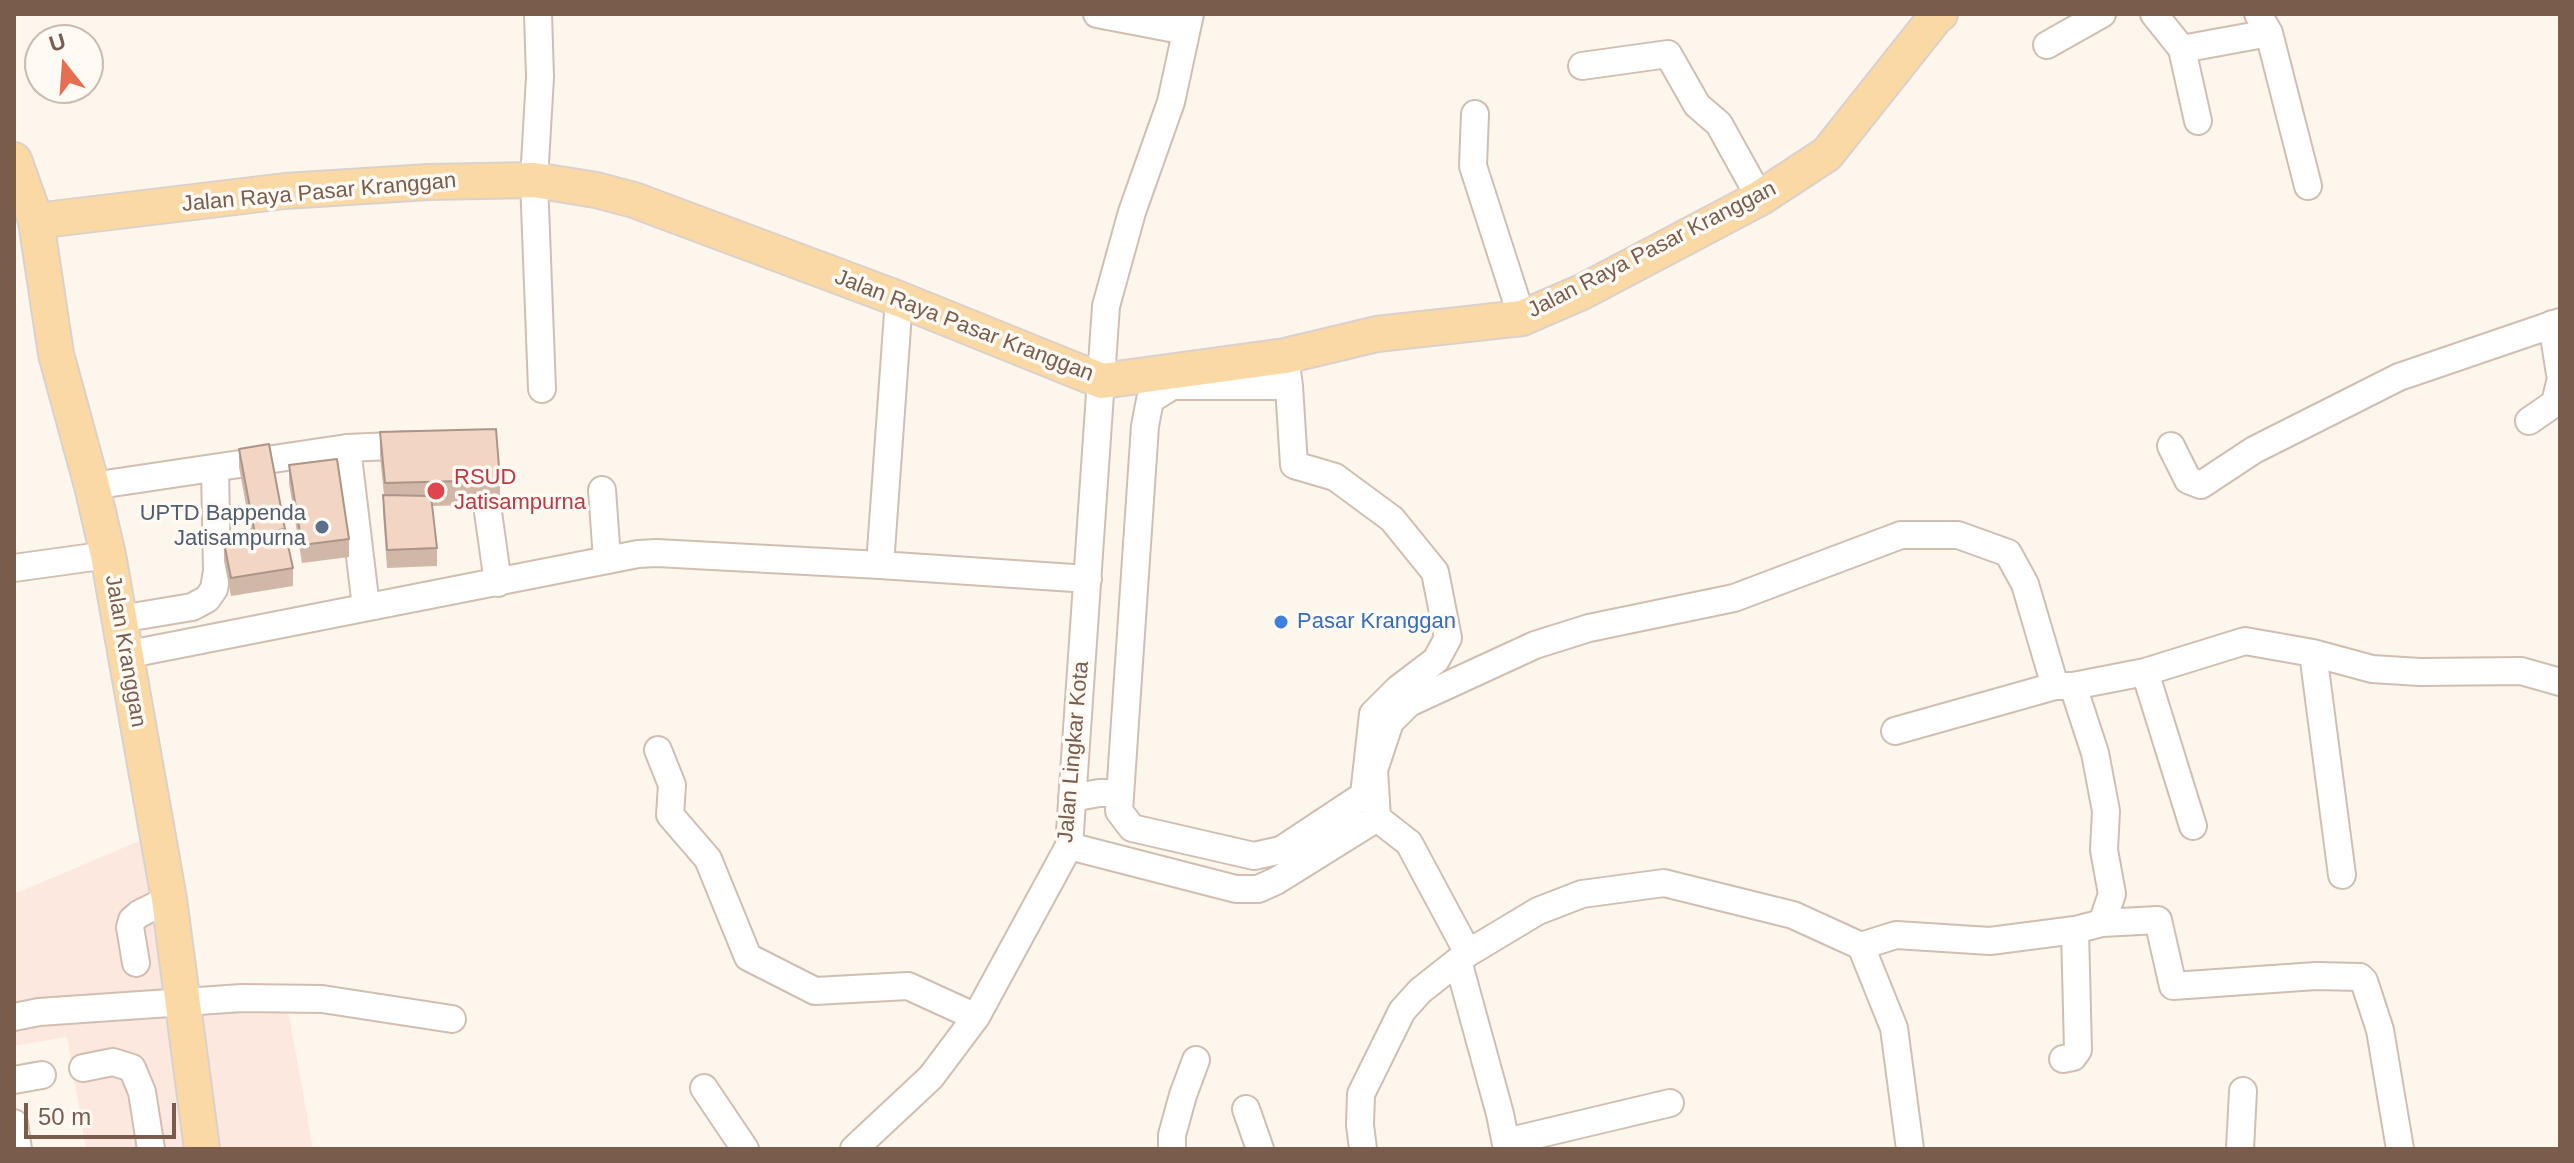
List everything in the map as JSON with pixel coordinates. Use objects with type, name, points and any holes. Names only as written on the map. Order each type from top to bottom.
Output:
[{"type":"main road","name":"Jalan Raya Pasar Kranggan","points":[[36,221],[285,191],[429,182],[534,180],[634,200],[899,299],[1102,381],[1287,371],[1377,334],[1522,318],[1582,292],[1760,198],[1827,154],[1940,14]]},
{"type":"main road","name":"Jalan Kranggan","points":[[14,160],[36,221],[56,354],[108,555],[169,899],[202,1149]]},
{"type":"street","points":[[538,14],[540,77],[534,180],[542,389]]},
{"type":"street","points":[[1097,14],[1188,22]]},
{"type":"street","points":[[2047,45],[2102,14]]},
{"type":"street","points":[[2154,14],[2182,49],[2198,121]]},
{"type":"street","name":"Jalan Lingkar Kota","points":[[854,1149],[880,1138],[976,1017],[1069,846],[1106,306],[1132,212],[1171,102],[1188,22]]},
{"type":"street","points":[[2182,49],[2263,24],[2308,186]]},
{"type":"street","points":[[1582,66],[1668,54],[1697,105],[1719,124],[1760,198]]},
{"type":"street","points":[[1475,114],[1473,166],[1522,318]]},
{"type":"street","points":[[880,565],[899,299]]},
{"type":"street","points":[[2171,446],[2188,480],[2201,485],[2254,450],[2399,377],[2556,323],[2560,374]]},
{"type":"street","points":[[1287,371],[1294,465],[1335,477],[1392,519],[1435,572],[1448,638],[1436,660],[1398,689],[1373,714],[1364,795],[1281,850],[1254,856],[1132,828],[1119,811],[1118,793],[1145,426],[1150,400],[1172,386],[1287,371]]},
{"type":"street","points":[[2529,421],[2555,403],[2560,382]]},
{"type":"street","points":[[1099,433],[1119,426],[1145,426]]},
{"type":"street","points":[[92,486],[347,448],[428,444]]},
{"type":"street","points":[[347,448],[366,607]]},
{"type":"street","points":[[120,619],[192,607],[207,599],[214,589],[217,571],[215,469]]},
{"type":"street","points":[[602,490],[607,559]]},
{"type":"street","points":[[488,512],[498,583]]},
{"type":"street","points":[[1670,1103],[1506,1145],[1463,957],[1409,843],[1377,818],[1374,770],[1390,722],[1409,703],[1535,645],[1589,628],[1734,598],[1901,535],[1958,535],[2008,553],[2025,584],[2064,686],[2095,753],[2106,811],[2104,850],[2112,894],[2102,923]]},
{"type":"street","points":[[125,655],[607,559],[657,553],[1088,579]]},
{"type":"street","points":[[14,568],[108,555]]},
{"type":"street","points":[[1895,731],[2064,686],[2145,672],[2245,641],[2313,653],[2372,669],[2521,671],[2560,682]]},
{"type":"street","points":[[2313,653],[2342,875]]},
{"type":"street","points":[[2145,672],[2193,826]]},
{"type":"street","points":[[658,750],[672,785],[670,815],[708,859],[748,957],[815,991],[908,986],[976,1017]]},
{"type":"street","points":[[1072,798],[1118,793]]},
{"type":"street","points":[[1069,846],[1236,889],[1258,889],[1377,818]]},
{"type":"street","points":[[1363,1149],[1361,1094],[1402,1011],[1420,991],[1463,957],[1538,911],[1582,894],[1664,883],[1793,915],[1861,946],[1896,935],[1990,941],[2075,930],[2102,923],[2158,920],[2173,986],[2316,976],[2360,977],[2380,1030],[2400,1149]]},
{"type":"street","points":[[136,963],[130,927],[132,920],[169,899]]},
{"type":"street","points":[[2063,1059],[2073,1057],[2078,1050],[2075,930]]},
{"type":"street","points":[[1861,946],[1894,1028],[1910,1149]]},
{"type":"street","points":[[14,1017],[39,1012],[184,1001],[322,999],[452,1019]]},
{"type":"street","points":[[1172,1149],[1172,1135],[1196,1060]]},
{"type":"street","points":[[83,1068],[113,1062],[132,1068],[142,1092],[151,1149]]},
{"type":"street","points":[[14,1080],[42,1075]]},
{"type":"street","points":[[704,1088],[745,1149]]},
{"type":"street","points":[[2240,1149],[2243,1091]]},
{"type":"street","points":[[1246,1109],[1260,1149]]},
{"type":"street","points":[[14,1123],[18,1149]]},
{"type":"shaded area","points":[[151,836],[178,1011],[284,988],[313,1149],[86,1149],[67,1037],[14,1046],[14,894]]},
{"type":"building","points":[[496,429],[500,480],[385,483],[380,432]]},
{"type":"building","points":[[269,444],[285,529],[255,534],[239,449]]},
{"type":"building","points":[[337,459],[349,539],[302,545],[289,465]]},
{"type":"building","points":[[383,495],[431,496],[437,548],[387,550]]},
{"type":"building","points":[[285,532],[293,568],[231,578],[224,543]]},
{"type":"place","name":"RSUD Jatisampurna","points":[[436,491]]},
{"type":"place","name":"UPTD Bappenda Jatisampurna","points":[[322,527]]},
{"type":"place","name":"Pasar Kranggan","points":[[1281,622]]}]
